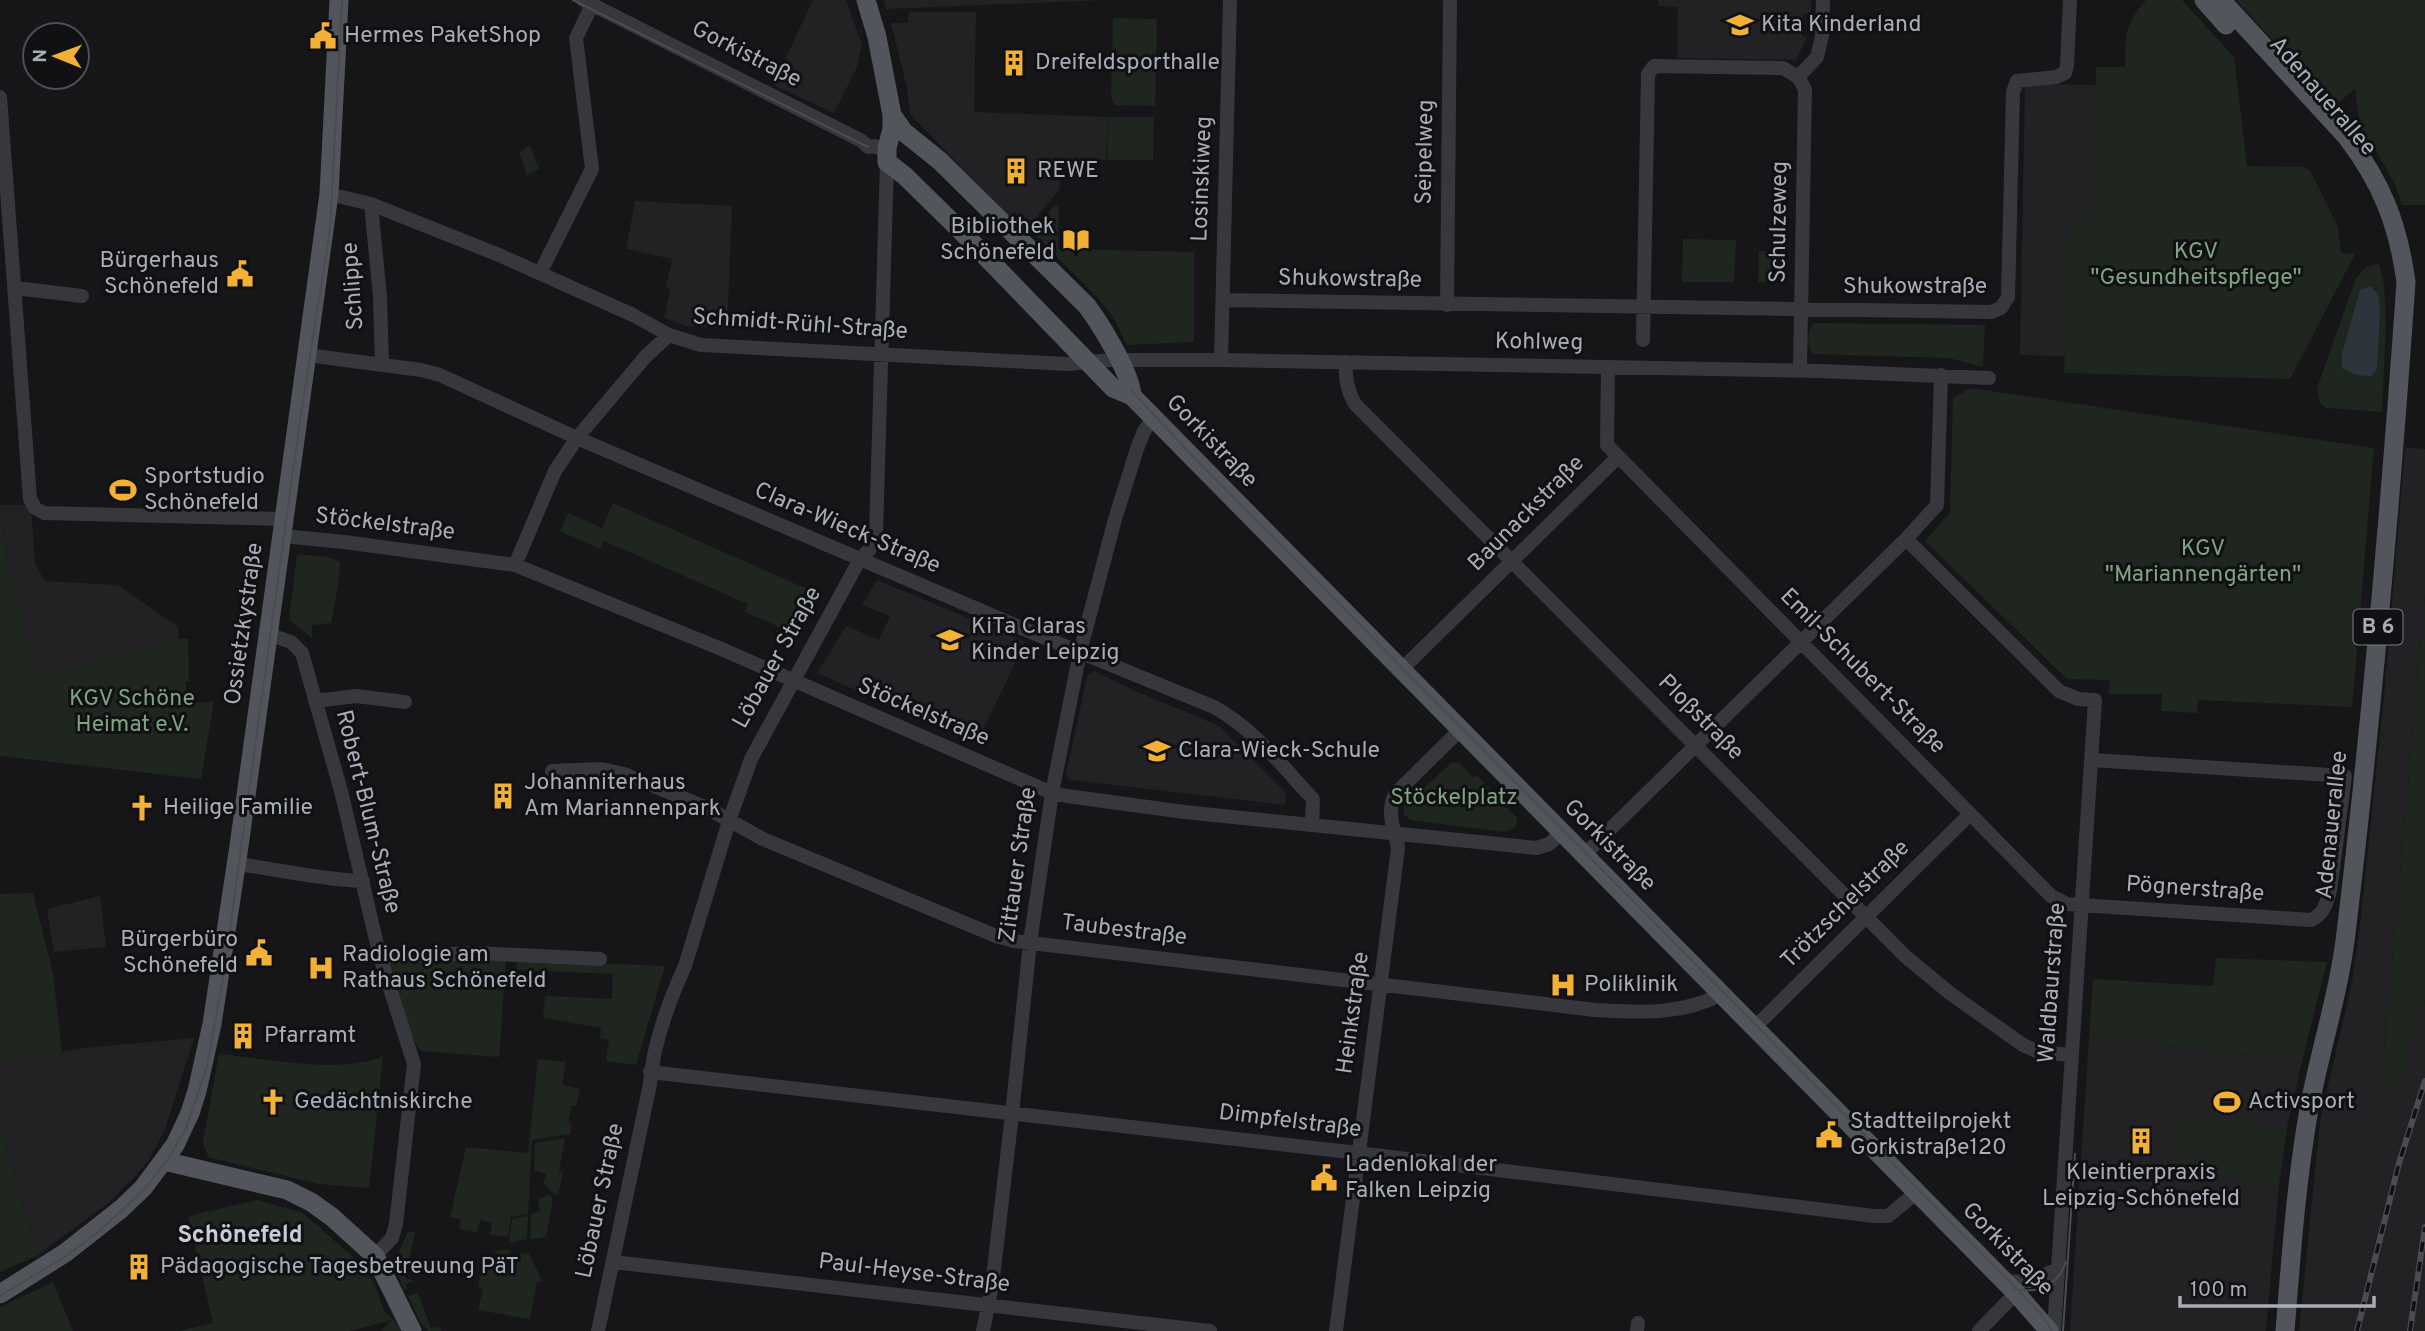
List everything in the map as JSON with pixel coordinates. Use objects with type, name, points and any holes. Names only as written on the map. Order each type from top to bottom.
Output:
[{"type":"main road","name":"Ossietzkystraße","points":[[0,1294],[96,1230],[142,1188],[164,1161],[190,1113],[204,1065],[214,1016],[236,864],[329,194],[339,0]]},
{"type":"main road","name":"Löbauer Straße","points":[[866,0],[877,37],[892,115],[887,157]]},
{"type":"main road","name":"Adenauerallee","points":[[2204,0],[2336,145],[2358,176],[2385,233],[2392,255],[2404,320]]},
{"type":"main road","name":"Adenauerallee","points":[[2221,0],[2346,136],[2377,181],[2396,229],[2406,282],[2378,629],[2346,933],[2337,993],[2301,1154],[2284,1331]]},
{"type":"main road","name":"Gorkistraße","points":[[892,115],[904,132],[940,161],[1087,306],[1131,384],[1132,396]]},
{"type":"main road","name":"Gorkistraße","points":[[887,157],[1113,388],[1132,396],[1154,418],[2051,1331]]},
{"type":"main road","points":[[164,1161],[287,1190],[311,1202],[375,1256],[412,1331]]},
{"type":"street","name":"Losinskiweg","points":[[1221,360],[1230,0]]},
{"type":"street","name":"Seipelweg","points":[[1447,305],[1450,0]]},
{"type":"street","points":[[1643,341],[1648,74],[1654,66],[1783,68],[1798,77],[1816,58],[1822,36],[1823,0]]},
{"type":"street","name":"Shukowstraße","points":[[1223,300],[1983,313],[2001,308],[2008,297],[2013,92],[2017,81],[2056,77],[2064,73],[2067,65],[2070,0]]},
{"type":"street","points":[[540,273],[592,169],[576,38],[587,2]]},
{"type":"street","name":"Gorkistraße","points":[[587,2],[862,141],[868,147],[875,146],[887,157]]},
{"type":"street","name":"Schulzeweg","points":[[1798,77],[1805,89],[1800,370]]},
{"type":"street","points":[[0,97],[15,288],[82,296]]},
{"type":"street","name":"Löbauer Straße","points":[[598,1331],[650,1084],[650,1072],[729,821],[751,759],[876,534],[887,157]]},
{"type":"street","name":"Schmidt-Rühl-Straße","points":[[329,194],[371,204],[540,273],[633,315],[669,335],[701,345],[1088,363]]},
{"type":"street","name":"Schlippe","points":[[371,204],[380,297],[382,365]]},
{"type":"street","name":"Stöckelstraße","points":[[15,288],[30,499],[35,508],[44,513],[283,528],[344,542],[515,565],[684,633],[1052,793],[1121,805],[1537,848],[1549,844],[1562,833]]},
{"type":"street","points":[[515,565],[555,471],[578,438],[646,356],[669,335]]},
{"type":"street","name":"Clara-Wieck-Straße","points":[[307,355],[421,370],[440,375],[578,438],[1214,708],[1233,718],[1254,735],[1313,799],[1312,825]]},
{"type":"street","name":"Kohlweg","points":[[1088,363],[1118,359],[1346,362],[1800,370],[1989,378]]},
{"type":"street","name":"Ploßstraße","points":[[1346,362],[1348,392],[1354,404],[1865,917],[1928,976],[2008,1035],[2039,1052],[2071,1055]]},
{"type":"street","name":"Baunackstraße","points":[[1401,670],[1618,457],[1607,445],[1608,367]]},
{"type":"street","points":[[1584,855],[1906,539],[1937,505],[1941,374]]},
{"type":"street","name":"Zittauer Straße","points":[[983,1331],[986,1305],[992,1286],[1030,943],[1052,793],[1080,652],[1118,507],[1144,431],[1154,418]]},
{"type":"street","name":"Emil-Schubert-Straße","points":[[1618,457],[2051,896],[2067,904],[2081,905]]},
{"type":"street","name":"Waldbaurstraße","points":[[1906,539],[2059,691],[2078,699],[2095,700],[2051,1331]]},
{"type":"street","name":"Robert-Blum-Straße","points":[[268,634],[291,642],[302,653],[341,791],[380,957],[414,1064],[396,1224],[392,1238],[375,1256]]},
{"type":"street","name":"Robert-Blum-Straße","points":[[315,701],[356,696],[405,702]]},
{"type":"street","name":"Heinkstraße","points":[[1336,1331],[1398,848],[1390,818],[1390,805],[1395,794],[1460,730]]},
{"type":"street","name":"Pögnerstraße","points":[[2081,905],[2306,920],[2318,917],[2325,908],[2330,891],[2345,776],[2092,760]]},
{"type":"street","name":"Taubestraße","points":[[552,771],[601,769],[624,774],[705,807],[763,839],[996,936],[1030,943],[1500,1000],[1638,1012],[1686,1009],[1721,994]]},
{"type":"street","name":"Trötzschelstraße","points":[[1754,1028],[1970,814]]},
{"type":"street","points":[[236,864],[363,881]]},
{"type":"street","points":[[380,957],[477,953],[600,959]]},
{"type":"street","name":"Dimpfelstraße","points":[[650,1072],[1358,1153],[1874,1216],[1888,1216],[1916,1193]]},
{"type":"street","name":"Paul-Heyse-Straße","points":[[613,1262],[1210,1331]]},
{"type":"street","points":[[1979,1331],[2010,1287],[2032,1281],[2057,1269]]},
{"type":"shaded area","points":[[813,0],[846,0],[862,45],[857,67],[834,113],[773,85]]},
{"type":"shaded area","points":[[884,0],[1105,0],[886,9]]},
{"type":"shaded area","name":"Kita Kinderland","points":[[1658,0],[1811,0],[1811,13],[1803,14],[1802,36],[1807,37],[1796,60],[1677,58],[1678,7],[1658,6]]},
{"type":"shaded area","points":[[909,12],[976,12],[974,112],[1108,117],[1106,160],[1063,160],[1059,190],[1024,232],[910,114],[907,88],[891,23],[908,23]]},
{"type":"shaded area","points":[[2025,84],[2096,85],[2093,219],[2069,219],[2066,356],[2020,355]]},
{"type":"shaded area","points":[[635,201],[732,206],[727,329],[687,326],[664,318],[672,259],[626,249]]},
{"type":"shaded area","points":[[2370,286],[2378,294],[2380,309],[2377,368],[2372,376],[2356,375],[2342,368],[2342,354],[2360,290]]},
{"type":"shaded area","points":[[2405,447],[2425,449],[2425,596],[2381,1083],[2398,1085],[2425,999],[2425,1331],[2299,1331],[2320,1121],[2352,982],[2360,926],[2384,696]]},
{"type":"shaded area","points":[[0,505],[31,505],[35,564],[45,581],[118,585],[178,627],[179,639],[38,676],[8,565]]},
{"type":"shaded area","points":[[877,580],[1025,642],[977,743],[817,673],[846,626],[879,640],[890,616],[862,605]]},
{"type":"shaded area","name":"Clara-Wieck-Schule","points":[[1094,671],[1219,726],[1286,793],[1285,805],[1071,780],[1066,775],[1087,676]]},
{"type":"shaded area","points":[[100,896],[106,947],[54,952],[47,909]]},
{"type":"shaded area","points":[[2089,1037],[2302,1061],[2287,1128],[2279,1184],[2266,1331],[2070,1331]]},
{"type":"shaded area","points":[[194,1038],[165,1129],[148,1162],[111,1201],[38,1255],[0,1125],[0,1062],[84,1048]]},
{"type":"green space","name":"KGV \"Gesundheitspflege\"","points":[[2146,0],[2182,0],[2234,57],[2247,166],[2304,167],[2310,170],[2338,227],[2341,253],[2355,254],[2290,379],[2064,373],[2069,218],[2093,218],[2096,67],[2125,67],[2127,31],[2133,17]]},
{"type":"green space","points":[[2236,0],[2425,0],[2425,205],[2402,205],[2395,184],[2378,154],[2361,132],[2355,89],[2337,104],[2320,87],[2295,70],[2291,60]]},
{"type":"green space","points":[[1113,18],[1157,19],[1155,106],[1115,105],[1111,97]]},
{"type":"green space","points":[[1108,117],[1154,117],[1153,160],[1107,160]]},
{"type":"green space","points":[[530,145],[539,169],[527,175],[519,153]]},
{"type":"green space","points":[[1059,205],[1058,249],[1194,252],[1194,342],[1127,345],[1114,318],[1098,298],[1032,232],[1054,206]]},
{"type":"green space","points":[[1683,239],[1736,240],[1734,282],[1682,282]]},
{"type":"green space","points":[[1759,251],[1772,251],[1771,282],[1758,282]]},
{"type":"green space","points":[[2379,263],[2384,285],[2386,322],[2382,412],[2326,408],[2320,403],[2317,388],[2356,278],[2366,267]]},
{"type":"green space","points":[[1813,323],[1985,325],[1983,367],[1949,358],[1813,354],[1808,339]]},
{"type":"green space","name":"KGV \"Mariannengärten\"","points":[[1971,388],[2374,448],[2352,707],[2198,700],[2197,713],[2161,711],[2162,694],[2109,694],[2108,680],[2067,679],[1925,541],[1950,513],[1953,398]]},
{"type":"green space","points":[[613,503],[816,593],[801,627],[798,626],[795,634],[745,612],[748,604],[604,541],[600,549],[560,531],[568,513],[602,528]]},
{"type":"green space","name":"KGV Schöne Heimat e.V.","points":[[0,507],[8,565],[38,675],[179,639],[188,639],[189,681],[185,682],[189,704],[214,701],[201,779],[0,756]]},
{"type":"green space","points":[[297,554],[328,557],[340,562],[331,623],[312,625],[312,638],[289,620]]},
{"type":"green space","points":[[2425,596],[2425,999],[2398,1086],[2381,1083]]},
{"type":"green space","name":"Stöckelplatz","points":[[1451,763],[1460,763],[1473,778],[1477,775],[1517,818],[1514,828],[1504,832],[1410,820],[1404,814],[1404,806]]},
{"type":"green space","points":[[33,893],[53,973],[62,1053],[0,1062],[0,894]]},
{"type":"green space","points":[[455,958],[506,960],[499,1057],[421,1051],[408,1031],[387,963]]},
{"type":"green space","points":[[2216,958],[2327,962],[2302,1061],[2089,1037],[2093,979],[2213,986]]},
{"type":"green space","points":[[517,960],[665,966],[636,1065],[606,1061],[609,1040],[600,1038],[601,1028],[543,1018],[545,996],[612,999],[613,974],[517,970]]},
{"type":"green space","points":[[219,1054],[325,1065],[367,1062],[383,1056],[369,1188],[318,1184],[208,1157],[203,1142]]},
{"type":"green space","points":[[538,1059],[566,1062],[562,1085],[580,1089],[576,1106],[572,1105],[568,1123],[572,1124],[570,1134],[532,1140],[528,1214],[511,1217],[508,1237],[490,1235],[492,1223],[480,1220],[477,1232],[459,1229],[461,1220],[450,1217],[466,1147],[528,1153]]},
{"type":"green space","points":[[2175,1115],[2287,1128],[2279,1184],[2171,1171]]},
{"type":"green space","points":[[0,1125],[38,1255],[0,1272]]},
{"type":"green space","points":[[565,1138],[559,1171],[563,1172],[558,1195],[543,1183],[547,1174],[534,1171],[535,1143]]},
{"type":"green space","points":[[548,1194],[553,1198],[546,1237],[530,1240],[531,1214],[540,1211],[538,1200]]},
{"type":"green space","points":[[257,1200],[303,1213],[361,1264],[375,1285],[384,1311],[394,1320],[401,1331],[381,1331],[392,1320],[350,1331],[179,1331],[213,1323],[188,1216]]},
{"type":"green space","points":[[528,1216],[527,1239],[509,1243],[512,1219]]},
{"type":"green space","points":[[408,1232],[415,1232],[405,1278],[414,1281],[406,1284],[407,1289],[404,1290],[397,1261]]},
{"type":"green space","points":[[509,1249],[510,1255],[529,1253],[542,1281],[537,1282],[530,1319],[478,1310],[483,1289],[478,1287],[484,1263],[496,1265],[499,1254],[492,1252]]},
{"type":"green space","points":[[53,1282],[73,1331],[0,1331],[0,1307]]},
{"type":"green space","points":[[418,1293],[431,1328],[439,1326],[441,1331],[428,1331],[421,1323],[408,1296]]},
{"type":"tram line","points":[[0,1296],[66,1256],[98,1232],[144,1190],[168,1159],[186,1128],[207,1066],[224,972],[299,427],[330,229],[342,0]]},
{"type":"tram line","points":[[573,0],[868,147]]},
{"type":"tram line","points":[[1132,391],[1182,445],[2010,1282],[2041,1314],[2052,1331]]},
{"type":"tram line","points":[[2063,1331],[2075,1154]]},
{"type":"tram line","points":[[2013,1288],[2030,1290],[2045,1287],[2058,1277],[2066,1262]]},
{"type":"railway","points":[[2357,1331],[2399,1163],[2425,1081]]},
{"type":"railway","points":[[2410,1331],[2425,1227]]},
{"type":"place","name":"Kita Kinderland","points":[[1740,25]]},
{"type":"place","name":"Hermes PaketShop","points":[[323,36]]},
{"type":"place","name":"Dreifeldsporthalle","points":[[1014,63]]},
{"type":"place","name":"REWE","points":[[1016,171]]},
{"type":"place","name":"Bibliothek Schönefeld","points":[[1076,240]]},
{"type":"place","name":"Bürgerhaus Schönefeld","points":[[240,274]]},
{"type":"place","name":"Sportstudio Schönefeld","points":[[123,490]]},
{"type":"place","name":"KiTa Claras Kinder Leipzig","points":[[950,640]]},
{"type":"place","name":"Clara-Wieck-Schule","points":[[1157,751]]},
{"type":"place","name":"Johanniterhaus Am Mariannenpark","points":[[503,796]]},
{"type":"place","name":"Heilige Familie","points":[[142,808]]},
{"type":"place","name":"Bürgerbüro Schönefeld","points":[[259,953]]},
{"type":"place","name":"Radiologie am Rathaus Schönefeld","points":[[321,968]]},
{"type":"place","name":"Poliklinik","points":[[1563,985]]},
{"type":"place","name":"Pfarramt","points":[[243,1036]]},
{"type":"place","name":"Gedächtniskirche","points":[[273,1102]]},
{"type":"place","name":"Activsport","points":[[2227,1102]]},
{"type":"place","name":"Stadtteilprojekt Gorkistraße120","points":[[1829,1135]]},
{"type":"place","name":"Kleintierpraxis Leipzig-Schönefeld","points":[[2141,1141]]},
{"type":"place","name":"Ladenlokal der Falken Leipzig","points":[[1324,1178]]},
{"type":"place","name":"Pädagogische Tagesbetreuung PäT","points":[[139,1267]]},
{"type":"district","name":"Schönefeld","points":[[240,1236]]}]
